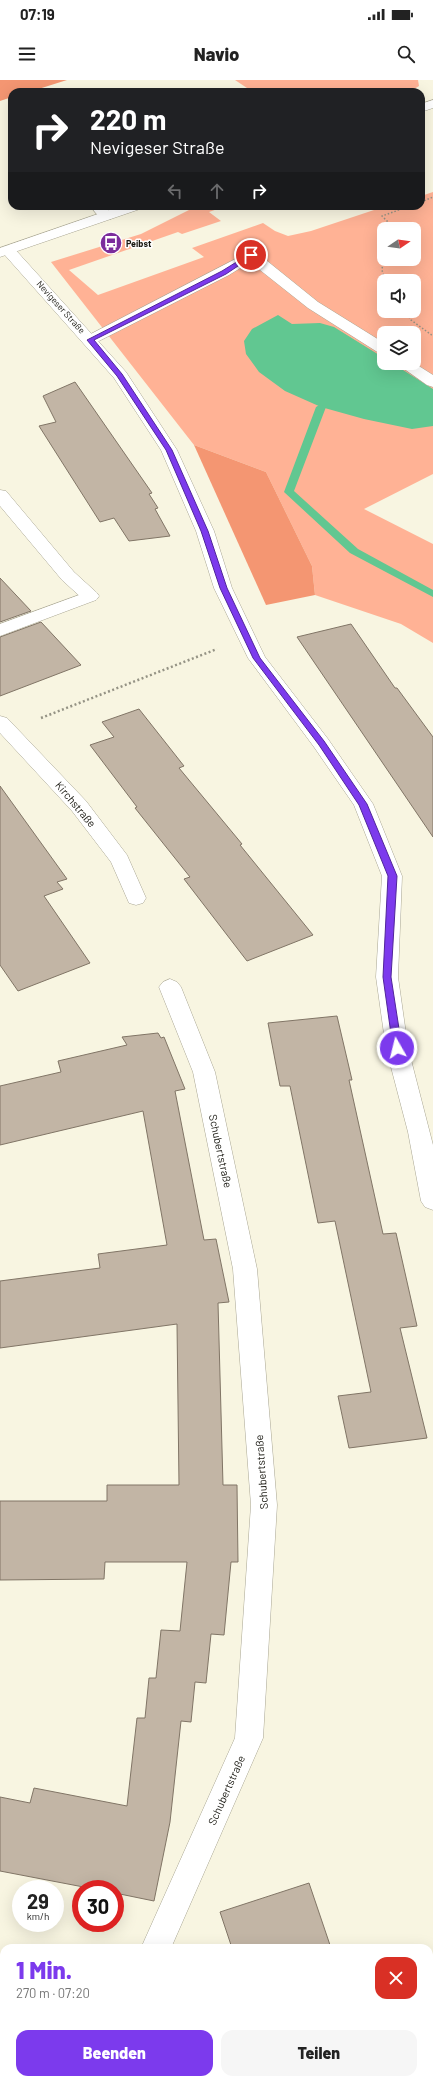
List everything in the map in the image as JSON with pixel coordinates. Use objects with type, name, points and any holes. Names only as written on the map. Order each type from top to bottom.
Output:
[{"type":"street","name":"Nevigeser Straße","points":[[102,211],[4,251],[90,340],[224,272],[251,255],[313,305],[377,346]]},
{"type":"street","points":[[90,340],[120,375],[169,450],[205,531],[223,588],[257,658],[321,743],[363,804],[392,876],[387,977],[397,1048],[419,1132],[433,1201]]},
{"type":"street","points":[[415,370],[433,382]]},
{"type":"street","points":[[0,495],[68,576],[90,596],[0,630]]},
{"type":"street","name":"Kirchstraße","points":[[4,726],[79,806],[120,860],[136,898]]},
{"type":"street","name":"Schubertstraße","points":[[158,1944],[249,1738],[264,1505],[245,1269],[204,1072],[170,987]]},
{"type":"path","points":[[388,222],[382,216],[399,210]]},
{"type":"path","points":[[410,318],[433,336]]},
{"type":"path","points":[[4,726],[202,656],[246,634]]},
{"type":"shaded area","points":[[0,80],[67,80],[42,88],[8,88],[8,98],[0,101]]},
{"type":"shaded area","points":[[235,80],[418,80],[419,86],[416,88],[247,88]]},
{"type":"shaded area","points":[[433,192],[433,474],[364,509],[433,544],[433,643],[401,624],[315,595],[312,566],[266,472],[194,445],[51,262],[141,234],[189,210],[215,210],[209,212],[221,221],[182,234],[178,232],[69,270],[98,295],[204,257],[192,248],[263,223],[275,231],[288,236],[311,231],[374,210],[425,210],[425,195]]},
{"type":"shaded area","points":[[278,315],[292,324],[320,323],[334,327],[377,354],[377,370],[403,370],[433,389],[433,426],[412,429],[364,419],[321,407],[285,391],[259,372],[246,354],[244,341],[252,329]]},
{"type":"shaded area","points":[[194,445],[266,472],[312,566],[315,595],[266,605]]},
{"type":"building","points":[[75,382],[152,493],[149,494],[158,508],[155,509],[170,536],[129,541],[114,518],[100,522],[39,426],[56,422],[43,396]]},
{"type":"building","points":[[0,578],[31,611],[0,622]]},
{"type":"building","points":[[41,622],[81,665],[0,696],[0,637]]},
{"type":"building","points":[[351,624],[395,688],[397,688],[433,737],[433,837],[297,637]]},
{"type":"building","points":[[139,709],[184,766],[179,768],[242,844],[240,845],[313,935],[247,961],[184,879],[190,877],[135,808],[137,807],[90,745],[114,737],[102,722]]},
{"type":"building","points":[[0,786],[67,879],[57,882],[63,889],[44,896],[90,963],[18,991],[0,965]]},
{"type":"building","points":[[337,1016],[352,1080],[349,1080],[383,1234],[396,1233],[417,1326],[400,1328],[427,1438],[349,1448],[338,1396],[371,1392],[335,1221],[318,1223],[290,1086],[280,1086],[268,1023]]},
{"type":"building","points":[[158,1033],[161,1038],[164,1037],[185,1089],[175,1091],[204,1240],[216,1239],[229,1302],[218,1303],[223,1485],[237,1485],[238,1562],[231,1562],[224,1635],[211,1634],[206,1683],[195,1682],[191,1722],[181,1721],[170,1822],[154,1901],[124,1895],[124,1880],[72,1880],[72,1885],[64,1883],[64,1880],[47,1880],[0,1871],[0,1797],[30,1803],[34,1788],[127,1806],[137,1718],[145,1718],[149,1678],[156,1678],[161,1630],[180,1631],[187,1562],[105,1562],[104,1579],[0,1580],[0,1501],[107,1501],[107,1485],[179,1485],[177,1324],[0,1348],[0,1281],[100,1268],[98,1254],[167,1245],[143,1111],[0,1145],[0,1086],[61,1072],[58,1061],[127,1045],[122,1037]]},
{"type":"building","points":[[309,1883],[330,1944],[231,1944],[220,1912]]},
{"type":"waterway","points":[[321,407],[289,492],[354,551],[433,594]]},
{"type":"place","name":"Peibst","points":[[111,243]]},
{"type":"route","points":[[251,255],[224,272],[90,340],[120,375],[169,450],[205,531],[223,588],[257,658],[321,743],[363,804],[392,876],[387,977],[397,1048]]}]
